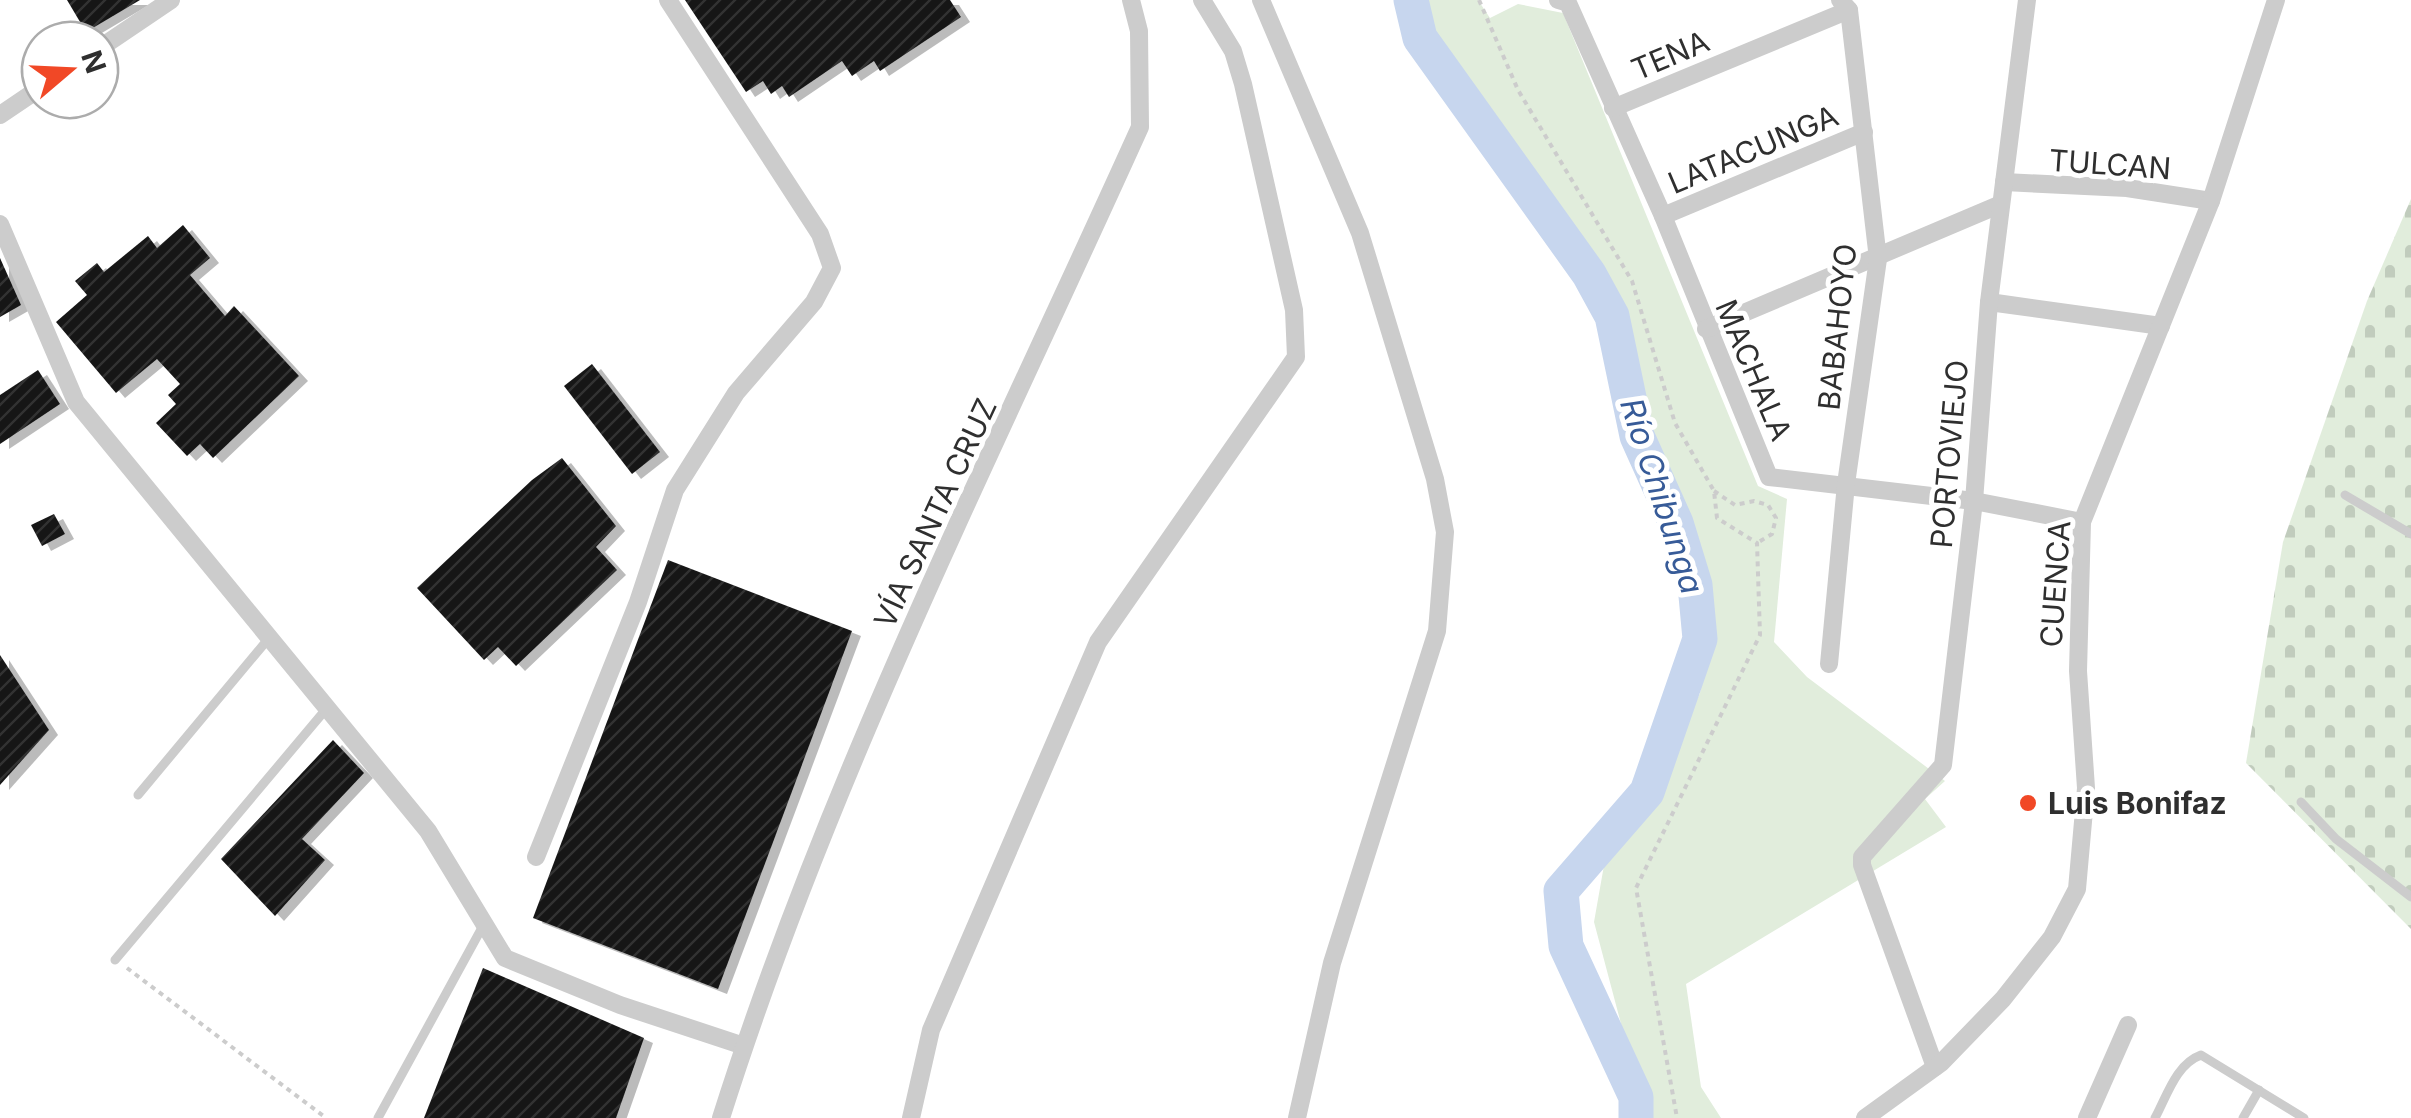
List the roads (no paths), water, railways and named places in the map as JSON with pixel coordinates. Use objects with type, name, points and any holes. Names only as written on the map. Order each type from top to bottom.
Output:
[{"type":"street","points":[[120,34],[171,0]]},
{"type":"street","points":[[536,856],[638,602],[675,490],[736,393],[814,302],[832,268],[820,234],[668,0]]},
{"type":"street","name":"VÍA SANTA CRUZ","points":[[721,1118],[785,930],[892,670],[1140,127],[1140,31],[1130,0]]},
{"type":"street","points":[[910,1118],[931,1030],[1098,642],[1296,357],[1294,310],[1243,84],[1233,52],[1202,0]]},
{"type":"street","points":[[1261,0],[1360,233],[1435,479],[1445,532],[1437,631],[1332,963],[1297,1118]]},
{"type":"street","name":"PORTOVIEJO","points":[[1935,1068],[1867,882],[1862,858],[1943,765],[1974,501],[1990,302],[2026,0]]},
{"type":"street","name":"CUENCA","points":[[1865,1118],[1935,1068],[2028,968],[2052,938],[2077,889],[2086,788],[2078,672],[2082,522],[2211,201],[2276,0]]},
{"type":"street","name":"MACHALA","points":[[1567,1],[1663,216],[1769,477],[1974,501],[2082,522]]},
{"type":"street","name":"TENA","points":[[1613,108],[1847,3]]},
{"type":"street","name":"BABAHOYO","points":[[1830,664],[1846,484],[1878,258],[1847,3]]},
{"type":"street","name":"LATACUNGA","points":[[1663,216],[1864,132]]},
{"type":"street","name":"TULCAN","points":[[2004,182],[2127,188],[2211,201]]},
{"type":"street","points":[[1706,329],[2002,204]]},
{"type":"street","points":[[0,224],[76,402],[428,831],[512,964],[744,1046]]},
{"type":"street","points":[[1990,302],[2162,326]]},
{"type":"street","points":[[2087,1118],[2128,1025]]},
{"type":"lane","points":[[2345,495],[2411,534]]},
{"type":"lane","points":[[138,795],[269,638]]},
{"type":"lane","points":[[115,960],[327,708]]},
{"type":"lane","points":[[2301,802],[2336,839],[2411,897]]},
{"type":"lane","points":[[378,1118],[484,924]]},
{"type":"lane","points":[[2155,1118],[2180,1070],[2189,1059],[2202,1055],[2304,1118]]},
{"type":"lane","points":[[2244,1118],[2260,1090]]},
{"type":"waterway","name":"Río Chibunga","points":[[1411,0],[1420,38],[1589,274],[1612,316],[1637,436],[1676,523],[1695,585],[1700,639],[1647,792],[1561,891],[1566,946],[1636,1097],[1636,1118]]},
{"type":"place","name":"Luis Bonifaz","points":[[2028,803]]}]
